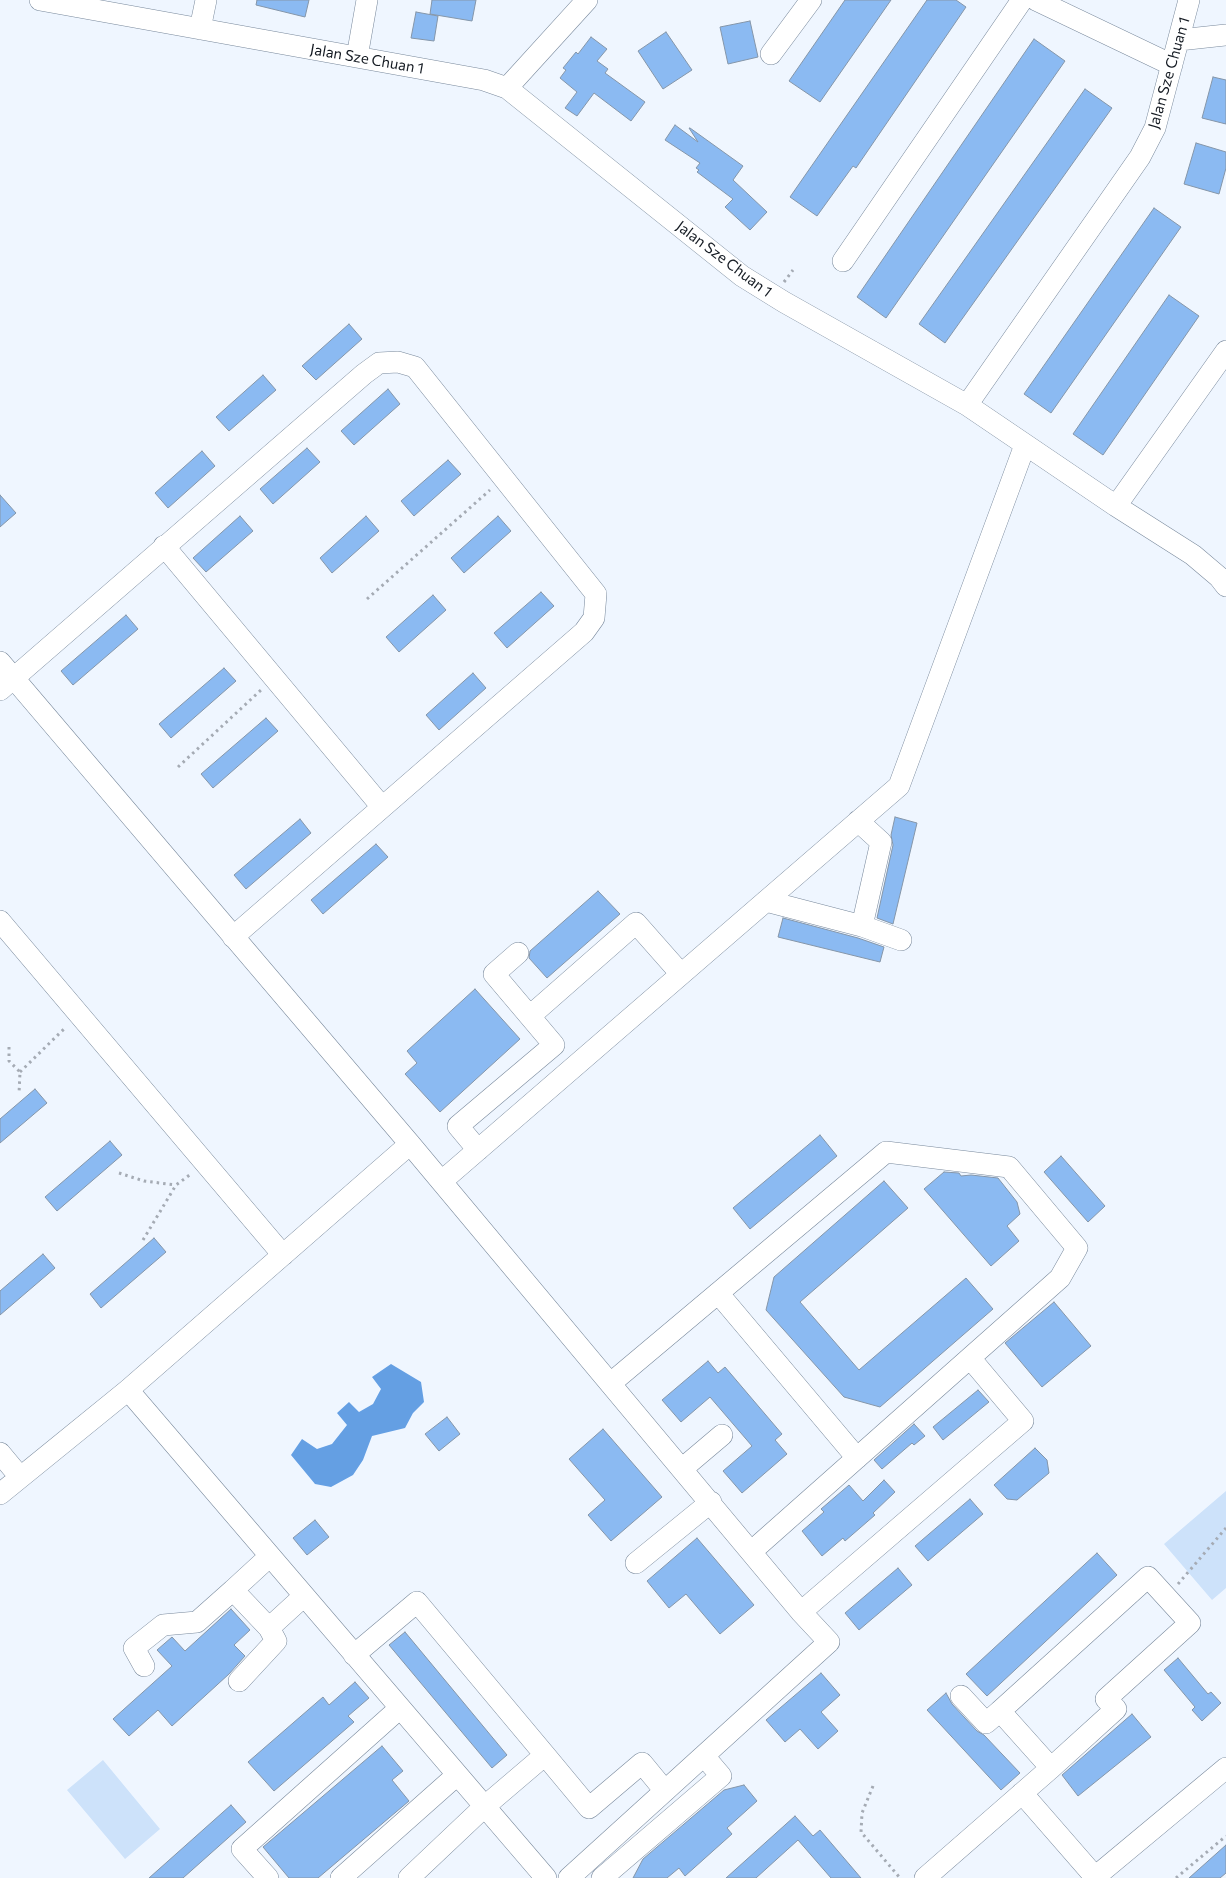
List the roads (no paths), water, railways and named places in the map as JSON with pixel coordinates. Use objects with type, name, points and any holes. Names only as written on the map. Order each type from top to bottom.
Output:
[{"type":"street","name":"Jalan Sze Chuan 1","points":[[40,0],[484,80],[507,88],[742,276],[792,307],[967,405],[1140,157],[1155,128],[1189,0]]},
{"type":"street","points":[[200,29],[206,0]]},
{"type":"street","points":[[357,57],[367,0]]},
{"type":"street","points":[[507,88],[587,0]]},
{"type":"street","points":[[771,54],[811,0]]},
{"type":"street","points":[[842,261],[1022,0]]},
{"type":"street","points":[[1036,0],[1172,64]]},
{"type":"street","points":[[1179,40],[1226,35]]},
{"type":"street","points":[[1116,506],[1226,351]]},
{"type":"street","points":[[7,684],[364,374],[379,363],[398,362],[415,367],[596,594],[594,618],[584,632],[232,937]]},
{"type":"street","points":[[967,405],[1116,506],[1193,555],[1226,586]]},
{"type":"street","points":[[442,1181],[899,786],[1026,445]]},
{"type":"street","points":[[164,546],[382,807]]},
{"type":"street","points":[[0,662],[7,684],[232,937],[442,1181],[752,1550],[801,1612],[829,1642],[569,1878]]},
{"type":"street","points":[[858,821],[881,842],[862,926]]},
{"type":"street","points":[[766,901],[862,926],[901,940]]},
{"type":"street","points":[[0,921],[283,1255]]},
{"type":"street","points":[[530,1016],[636,922],[681,974]]},
{"type":"street","points":[[478,1150],[458,1126],[554,1045],[494,974],[518,953]]},
{"type":"street","points":[[0,1494],[128,1390],[410,1144]]},
{"type":"street","points":[[611,1383],[886,1152],[1009,1167],[1077,1248],[1060,1278],[752,1550]]},
{"type":"street","points":[[718,1293],[857,1458]]},
{"type":"street","points":[[801,1612],[1023,1421],[970,1358]]},
{"type":"street","points":[[128,1390],[546,1878]]},
{"type":"street","points":[[683,1468],[722,1435]]},
{"type":"street","points":[[0,1453],[20,1477]]},
{"type":"street","points":[[636,1563],[711,1502]]},
{"type":"street","points":[[144,1666],[134,1648],[163,1625],[197,1622],[270,1556]]},
{"type":"street","points":[[925,1878],[1116,1710],[1106,1698],[1190,1623],[1148,1577],[986,1724],[961,1696]]},
{"type":"street","points":[[233,1590],[269,1628],[276,1640],[239,1681]]},
{"type":"street","points":[[269,1628],[304,1596]]},
{"type":"street","points":[[354,1655],[417,1602],[589,1808],[642,1763],[665,1791]]},
{"type":"street","points":[[268,1878],[242,1849],[400,1708]]},
{"type":"street","points":[[1000,1711],[1051,1768]]},
{"type":"street","points":[[409,1878],[484,1807],[545,1755]]},
{"type":"street","points":[[602,1878],[721,1776],[704,1756]]},
{"type":"street","points":[[1022,1793],[1096,1877],[1226,1768]]},
{"type":"street","points":[[341,1878],[457,1775]]},
{"type":"water","points":[[391,1364],[421,1382],[424,1402],[413,1413],[405,1428],[372,1436],[363,1460],[353,1475],[331,1487],[315,1484],[291,1455],[302,1439],[317,1449],[332,1444],[347,1425],[337,1413],[349,1402],[359,1412],[373,1404],[381,1389],[372,1377]]}]
